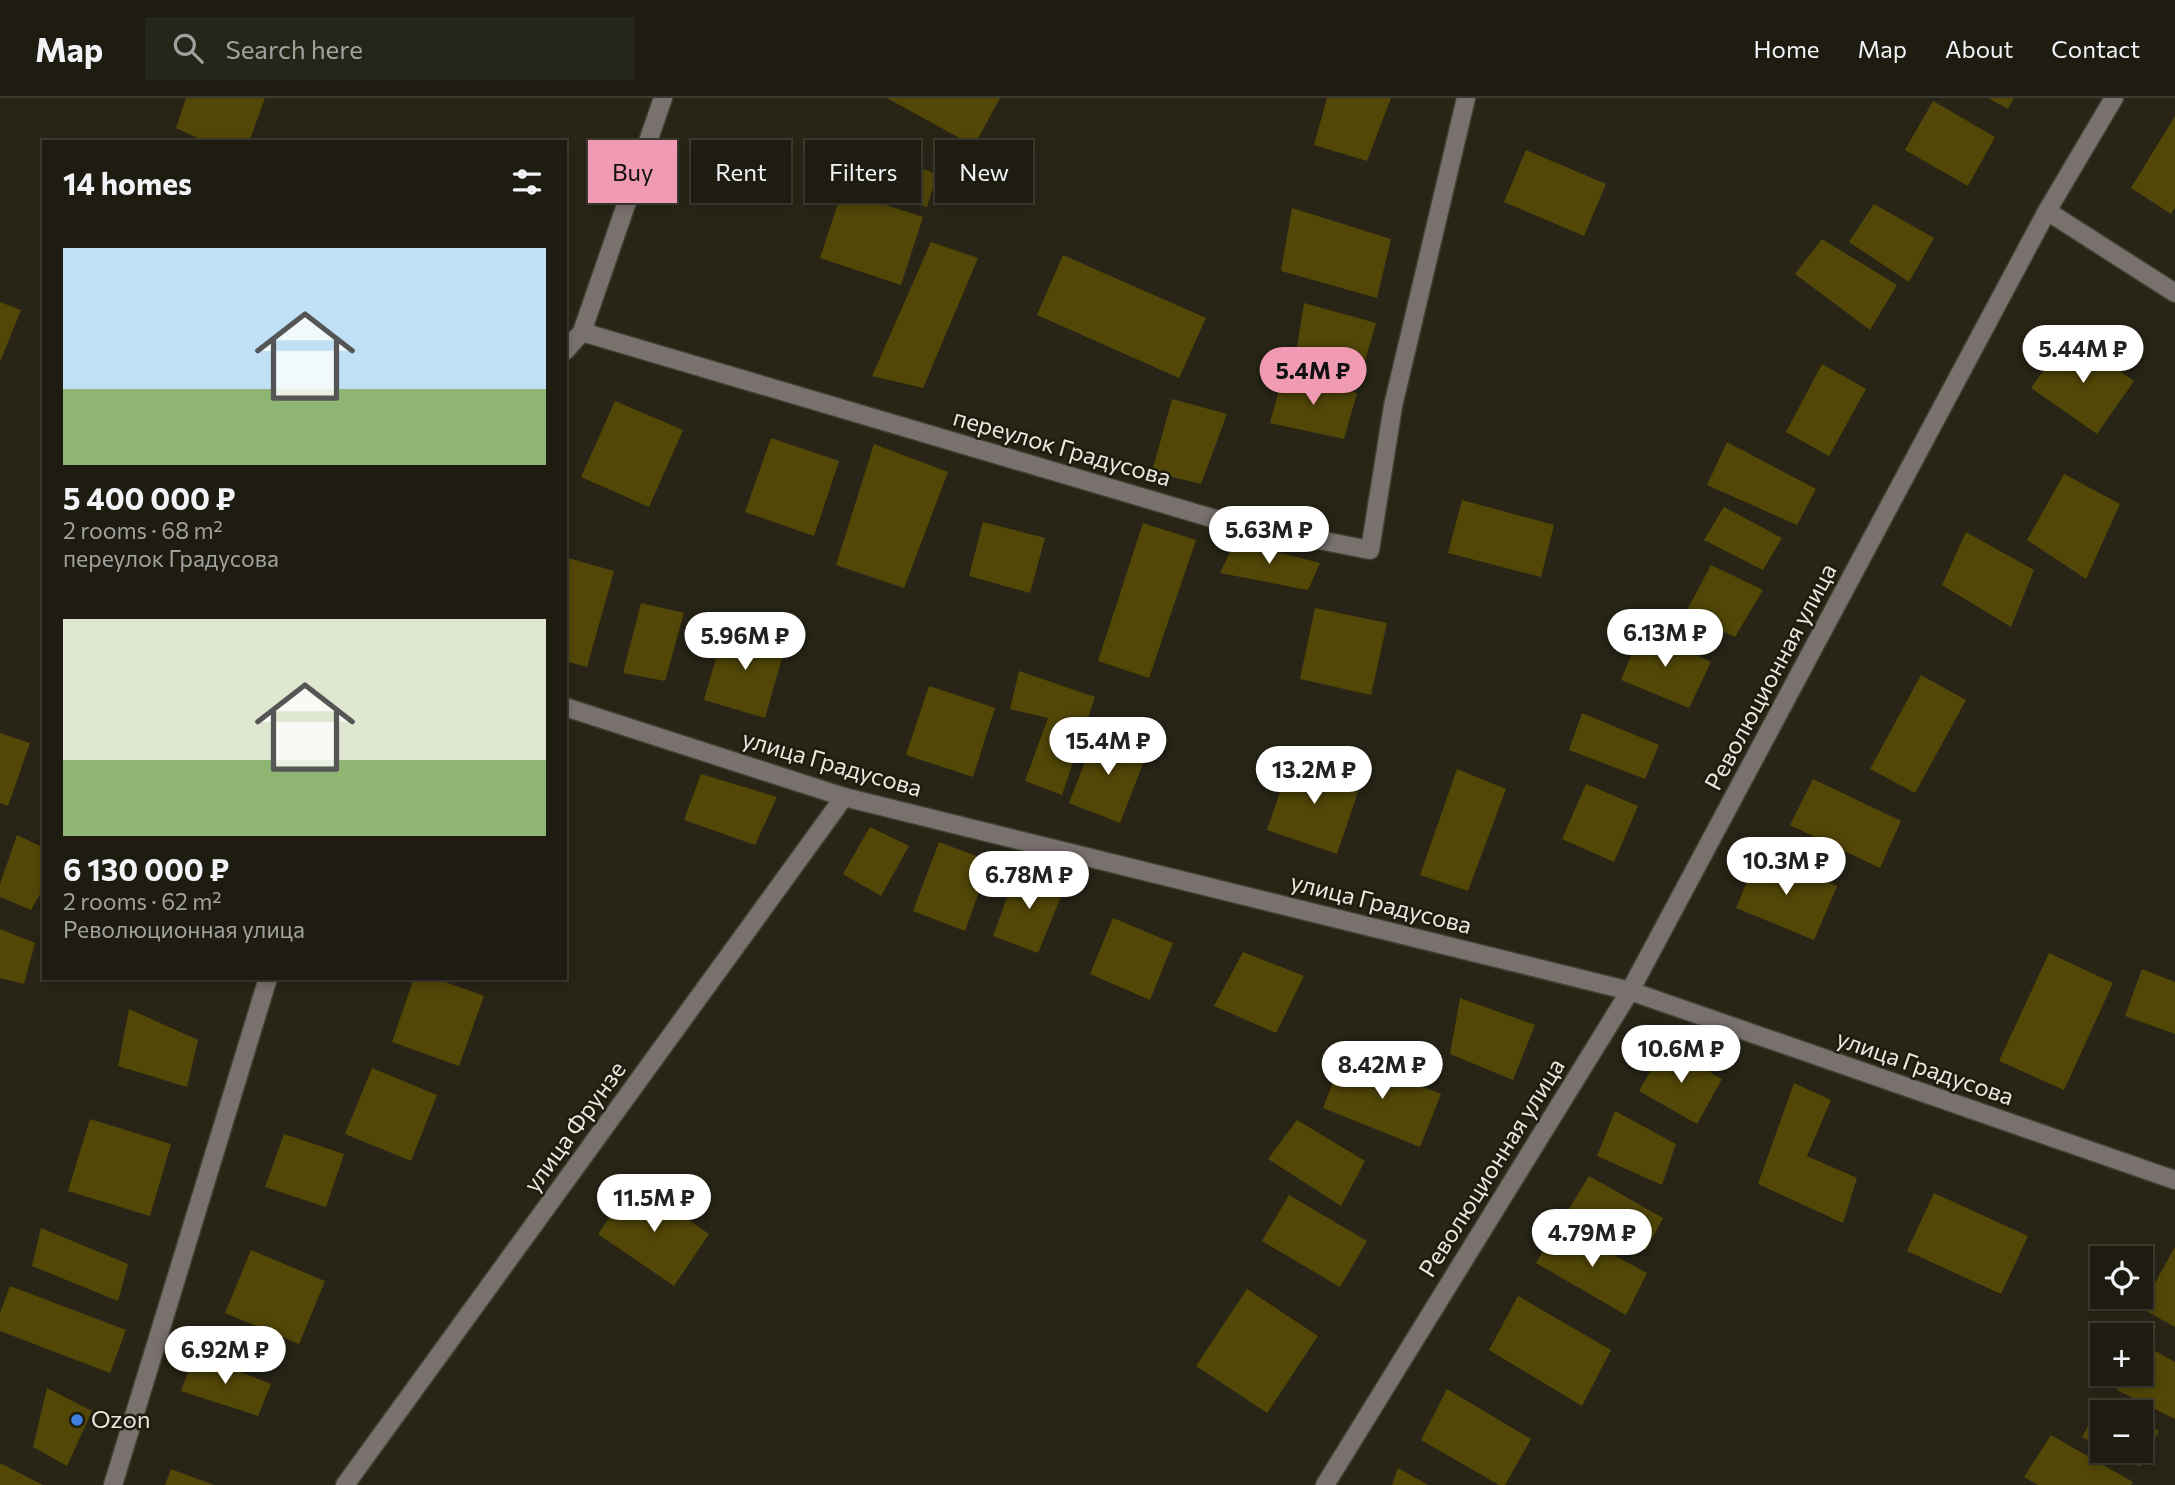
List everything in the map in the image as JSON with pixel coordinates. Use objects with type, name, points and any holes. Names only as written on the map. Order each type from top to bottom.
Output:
[{"type":"street","points":[[567,349],[582,332],[663,98]]},
{"type":"street","name":"переулок Градусова","points":[[582,332],[1222,521],[1370,550],[1393,406],[1466,98]]},
{"type":"street","name":"Революционная улица","points":[[1325,1485],[1630,991],[2048,211],[2114,98]]},
{"type":"street","points":[[2048,211],[2175,293]]},
{"type":"street","name":"улица Градусова","points":[[567,708],[844,797],[1630,991],[2175,1180]]},
{"type":"street","name":"улица Фрунзе","points":[[345,1485],[844,797]]},
{"type":"street","points":[[113,1485],[267,980]]},
{"type":"building","points":[[186,98],[265,98],[250,140],[202,140],[176,128]]},
{"type":"building","points":[[887,98],[1000,98],[977,140],[963,140]]},
{"type":"building","points":[[1327,98],[1391,98],[1367,161],[1314,145]]},
{"type":"building","points":[[1988,98],[2014,98],[2008,109]]},
{"type":"building","points":[[1933,101],[1995,137],[1968,186],[1905,150]]},
{"type":"building","points":[[2175,116],[2175,208],[2171,214],[2131,188]]},
{"type":"building","points":[[1526,150],[1606,184],[1584,236],[1504,202]]},
{"type":"building","points":[[921,168],[935,173],[927,207],[914,203],[921,203]]},
{"type":"building","points":[[838,203],[879,203],[923,217],[901,285],[820,258]]},
{"type":"building","points":[[1874,204],[1934,238],[1909,282],[1849,242]]},
{"type":"building","points":[[1292,208],[1391,239],[1377,298],[1281,271]]},
{"type":"building","points":[[1822,239],[1897,285],[1870,330],[1795,274]]},
{"type":"building","points":[[931,242],[978,258],[923,388],[872,376]]},
{"type":"building","points":[[1063,255],[1206,318],[1179,378],[1037,315]]},
{"type":"building","points":[[0,302],[21,310],[0,362]]},
{"type":"building","points":[[1304,303],[1376,323],[1363,368],[1297,348]]},
{"type":"building","points":[[2069,335],[2134,381],[2097,434],[2031,388]]},
{"type":"building","points":[[1822,364],[1866,389],[1829,456],[1786,432]]},
{"type":"building","points":[[1283,375],[1357,393],[1344,439],[1270,423]]},
{"type":"building","points":[[1172,399],[1227,414],[1201,484],[1152,472]]},
{"type":"building","points":[[615,401],[683,430],[649,507],[581,477]]},
{"type":"building","points":[[771,438],[839,461],[814,536],[745,512]]},
{"type":"building","points":[[1727,442],[1816,489],[1797,525],[1707,485]]},
{"type":"building","points":[[874,444],[948,472],[904,588],[836,565]]},
{"type":"building","points":[[2064,474],[2120,504],[2086,579],[2027,540]]},
{"type":"building","points":[[1462,500],[1554,525],[1541,577],[1448,553]]},
{"type":"building","points":[[1724,507],[1782,538],[1763,570],[1704,540]]},
{"type":"building","points":[[983,522],[1045,538],[1030,593],[969,576]]},
{"type":"building","points":[[1143,523],[1196,540],[1149,678],[1098,661]]},
{"type":"building","points":[[1966,532],[2034,570],[2011,627],[1942,585]]},
{"type":"building","points":[[1235,541],[1320,563],[1308,590],[1220,573]]},
{"type":"building","points":[[568,558],[614,571],[587,667],[567,662]]},
{"type":"building","points":[[1711,565],[1763,590],[1735,637],[1685,614]]},
{"type":"building","points":[[641,603],[684,613],[665,681],[623,673]]},
{"type":"building","points":[[1315,608],[1387,623],[1371,695],[1300,679]]},
{"type":"building","points":[[725,626],[786,644],[765,718],[704,700]]},
{"type":"building","points":[[1642,629],[1711,662],[1689,708],[1621,680]]},
{"type":"building","points":[[1019,671],[1095,697],[1062,795],[1025,781],[1048,718],[1010,709]]},
{"type":"building","points":[[1921,675],[1966,700],[1915,793],[1870,769]]},
{"type":"building","points":[[929,686],[995,708],[973,777],[906,755]]},
{"type":"building","points":[[1582,713],[1659,745],[1645,779],[1569,750]]},
{"type":"building","points":[[1097,731],[1148,751],[1120,823],[1069,803]]},
{"type":"building","points":[[0,733],[30,743],[8,806],[0,803]]},
{"type":"building","points":[[1291,759],[1361,783],[1337,854],[1267,830]]},
{"type":"building","points":[[1457,769],[1506,789],[1468,891],[1420,875]]},
{"type":"building","points":[[701,774],[777,797],[755,845],[684,820]]},
{"type":"building","points":[[1813,779],[1901,821],[1880,868],[1790,825]]},
{"type":"building","points":[[1586,784],[1638,806],[1614,862],[1562,839]]},
{"type":"building","points":[[870,827],[909,846],[881,896],[843,874]]},
{"type":"building","points":[[17,835],[42,847],[42,891],[31,910],[0,897],[0,884]]},
{"type":"building","points":[[939,842],[990,861],[965,931],[913,911]]},
{"type":"building","points":[[1759,853],[1837,886],[1814,940],[1736,908]]},
{"type":"building","points":[[1017,870],[1066,884],[1038,953],[993,936]]},
{"type":"building","points":[[1113,918],[1173,943],[1150,1000],[1090,974]]},
{"type":"building","points":[[0,929],[35,943],[24,984],[0,978]]},
{"type":"building","points":[[1243,952],[1304,976],[1276,1033],[1214,1006]]},
{"type":"building","points":[[2049,953],[2113,983],[2064,1090],[1999,1061]]},
{"type":"building","points":[[2142,969],[2175,982],[2175,1034],[2125,1016]]},
{"type":"building","points":[[413,980],[440,980],[484,996],[459,1066],[392,1042]]},
{"type":"building","points":[[1460,998],[1535,1025],[1513,1080],[1450,1054]]},
{"type":"building","points":[[129,1009],[198,1040],[187,1087],[118,1066]]},
{"type":"building","points":[[1665,1046],[1722,1079],[1697,1124],[1639,1091]]},
{"type":"building","points":[[1343,1056],[1441,1094],[1420,1147],[1323,1108]]},
{"type":"building","points":[[372,1068],[437,1095],[411,1161],[345,1134]]},
{"type":"building","points":[[1794,1083],[1831,1100],[1807,1156],[1857,1178],[1843,1223],[1758,1184]]},
{"type":"building","points":[[1615,1111],[1676,1144],[1662,1185],[1597,1156]]},
{"type":"building","points":[[90,1119],[171,1144],[150,1216],[68,1191]]},
{"type":"building","points":[[1297,1120],[1365,1161],[1341,1206],[1268,1159]]},
{"type":"building","points":[[284,1134],[344,1154],[326,1207],[265,1187]]},
{"type":"building","points":[[1589,1176],[1663,1218],[1646,1250],[1569,1209]]},
{"type":"building","points":[[634,1182],[709,1234],[674,1286],[598,1234]]},
{"type":"building","points":[[1934,1193],[2028,1236],[2001,1294],[1907,1251]]},
{"type":"building","points":[[1289,1195],[1367,1241],[1340,1287],[1262,1241]]},
{"type":"building","points":[[1558,1225],[1647,1273],[1626,1315],[1536,1263]]},
{"type":"building","points":[[41,1228],[128,1264],[118,1301],[32,1266]]},
{"type":"building","points":[[2175,1247],[2175,1327],[2143,1309],[2153,1309],[2153,1286]]},
{"type":"building","points":[[251,1250],[325,1281],[299,1344],[225,1313]]},
{"type":"building","points":[[10,1286],[126,1330],[110,1373],[0,1331],[0,1313]]},
{"type":"building","points":[[1247,1289],[1318,1336],[1267,1413],[1196,1366]]},
{"type":"building","points":[[1518,1296],[1611,1350],[1582,1406],[1489,1350]]},
{"type":"building","points":[[2153,1350],[2175,1362],[2175,1419],[2153,1408],[2153,1400],[2137,1400],[2117,1390],[2119,1386],[2153,1386]]},
{"type":"building","points":[[195,1354],[271,1384],[258,1416],[181,1391]]},
{"type":"building","points":[[47,1388],[92,1411],[67,1466],[33,1447]]},
{"type":"building","points":[[1447,1389],[1531,1439],[1505,1485],[1499,1485],[1421,1440]]},
{"type":"building","points":[[2090,1422],[2090,1441],[2082,1437]]},
{"type":"building","points":[[2153,1428],[2159,1431],[2153,1442]]},
{"type":"building","points":[[2051,1435],[2090,1457],[2090,1463],[2100,1463],[2133,1482],[2131,1485],[2038,1485],[2024,1477]]},
{"type":"building","points":[[0,1463],[43,1485],[0,1485]]},
{"type":"building","points":[[1398,1468],[1428,1485],[1392,1485]]},
{"type":"building","points":[[171,1469],[214,1485],[165,1485]]},
{"type":"place","name":"Ozon","points":[[77,1420]]}]
